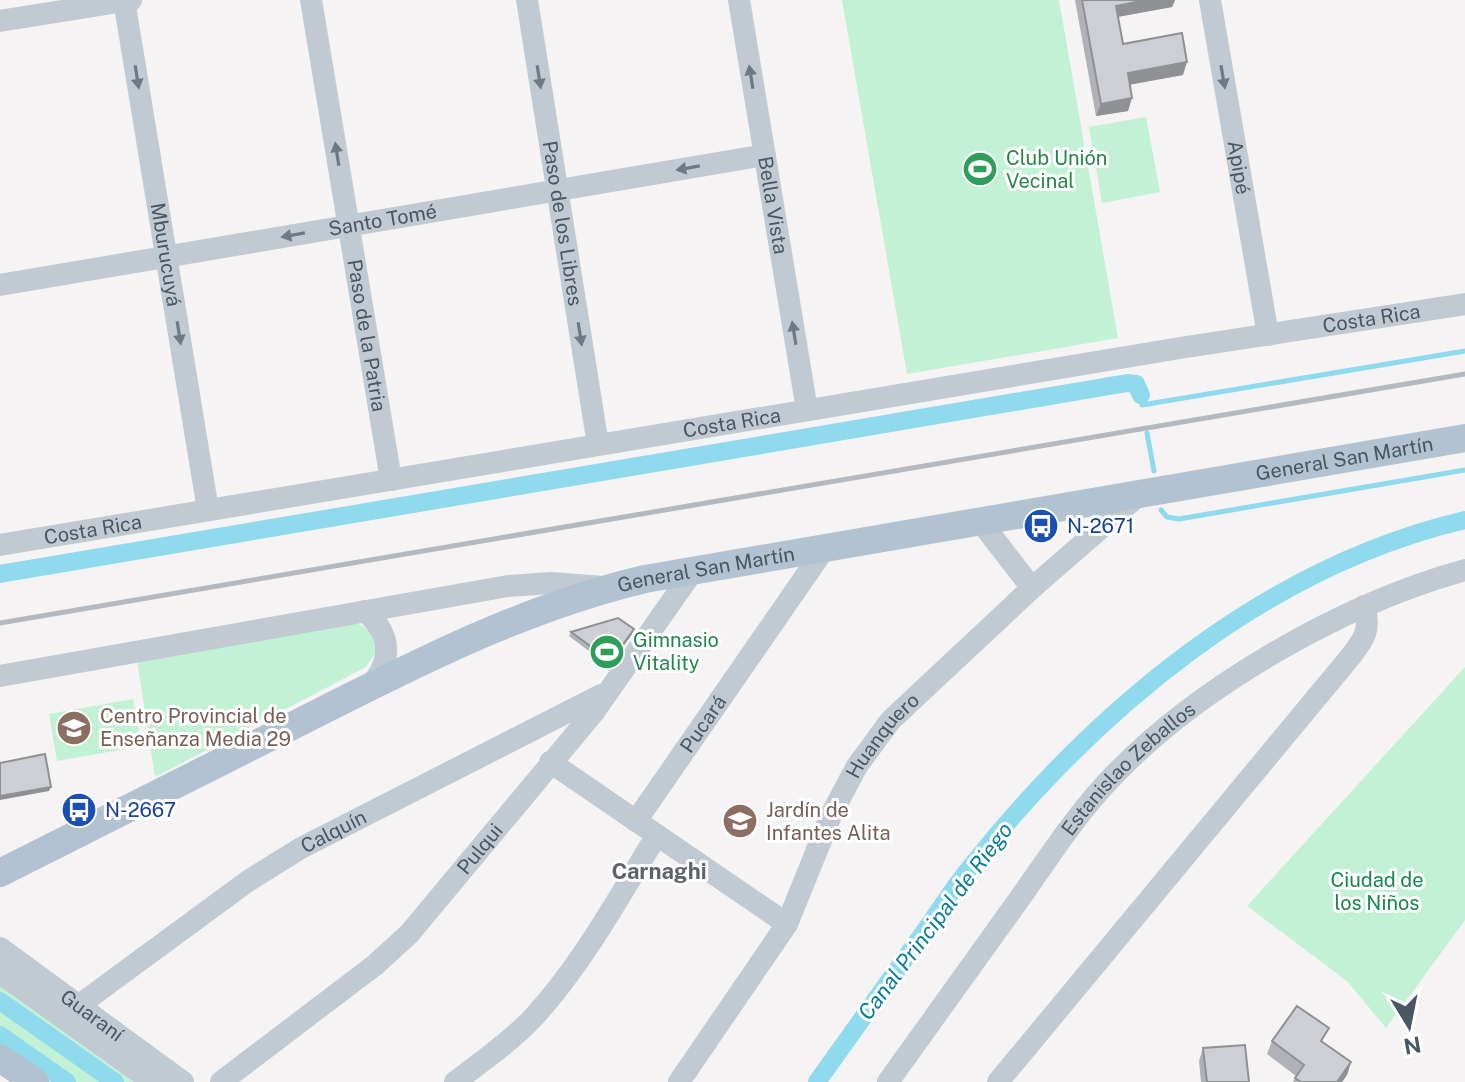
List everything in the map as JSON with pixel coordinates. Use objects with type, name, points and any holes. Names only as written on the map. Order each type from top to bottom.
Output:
[{"type":"main road","name":"General San Martín","points":[[0,873],[368,688],[510,622],[612,587],[1465,438]]},
{"type":"main road","points":[[0,1058],[35,1082]]},
{"type":"street","points":[[0,21],[126,0]]},
{"type":"street","name":"Mburucuyá","points":[[126,0],[208,510]]},
{"type":"street","name":"Paso de la Patria","points":[[311,0],[391,480]]},
{"type":"street","name":"Paso de los Libres","points":[[527,0],[598,445]]},
{"type":"street","name":"Bella Vista","points":[[739,0],[807,410]]},
{"type":"street","name":"Apipé","points":[[1210,0],[1268,335]]},
{"type":"street","name":"Santo Tomé","points":[[0,285],[765,155]]},
{"type":"street","name":"Costa Rica","points":[[0,545],[1465,304]]},
{"type":"street","name":"Huanquero","points":[[679,1082],[787,924],[832,813],[874,741],[905,705],[1141,493]]},
{"type":"street","points":[[980,521],[1032,588]]},
{"type":"street","name":"Pucará","points":[[636,821],[825,548]]},
{"type":"street","name":"Estanislao Zeballos","points":[[888,1082],[1080,814],[1129,760],[1184,715],[1258,663],[1313,630],[1408,587],[1465,570]]},
{"type":"street","name":"Pulqui","points":[[221,1082],[394,950],[610,691],[693,571]]},
{"type":"street","points":[[0,676],[528,584],[612,587]]},
{"type":"street","points":[[998,1082],[1351,656],[1367,635],[1369,622],[1364,606]]},
{"type":"street","points":[[365,611],[380,628],[386,648],[384,668],[368,688]]},
{"type":"street","name":"Calquín","points":[[78,1006],[248,881],[301,848],[610,691]]},
{"type":"street","points":[[550,762],[787,924]]},
{"type":"street","points":[[455,1082],[530,1021],[554,993],[576,965],[657,835]]},
{"type":"street","name":"Guaraní","points":[[0,948],[183,1082]]},
{"type":"street","points":[[0,973],[153,1082]]},
{"type":"green space","name":"Club Unión Vecinal","points":[[842,0],[1059,0],[1118,338],[907,374]]},
{"type":"green space","points":[[1146,117],[1160,192],[1102,203],[1089,127]]},
{"type":"green space","points":[[355,623],[368,630],[374,642],[376,652],[366,667],[155,777],[137,660]]},
{"type":"green space","name":"Ciudad de los Niños","points":[[1465,667],[1465,920],[1386,1028],[1347,981],[1247,906]]},
{"type":"green space","points":[[133,699],[142,746],[57,761],[49,714]]},
{"type":"green space","points":[[0,984],[137,1082],[48,1082],[0,1048]]},
{"type":"building","points":[[1082,0],[1146,0],[1116,6],[1123,44],[1182,33],[1187,62],[1128,73],[1132,98],[1101,104]]},
{"type":"building","name":"Gimnasio Vitality","points":[[618,618],[634,629],[611,661],[571,632]]},
{"type":"building","points":[[45,754],[51,787],[0,796],[0,763]]},
{"type":"building","points":[[1297,1006],[1329,1028],[1321,1041],[1351,1062],[1337,1082],[1301,1082],[1295,1078],[1304,1065],[1272,1041]]},
{"type":"building","points":[[1245,1045],[1249,1082],[1207,1082],[1203,1048]]},
{"type":"waterway","points":[[1142,405],[1465,351]]},
{"type":"waterway","points":[[0,574],[1127,383],[1136,384],[1141,395]]},
{"type":"waterway","points":[[1147,433],[1154,471]]},
{"type":"waterway","points":[[1161,510],[1167,517],[1179,519],[1465,470]]},
{"type":"waterway","name":"Canal Principal de Riego","points":[[817,1082],[972,865],[1074,751],[1131,699],[1191,651],[1254,608],[1321,572],[1392,542],[1465,520]]},
{"type":"waterway","points":[[0,1001],[115,1082]]},
{"type":"waterway","name":"Canal Principal de Riego","points":[[0,1035],[67,1082]]},
{"type":"railway","points":[[0,623],[1465,374]]},
{"type":"place","name":"Club Unión Vecinal","points":[[980,169]]},
{"type":"place","name":"N-2671","points":[[1041,526]]},
{"type":"place","name":"Gimnasio Vitality","points":[[607,652]]},
{"type":"place","name":"Centro Provincial de Enseñanza Media 29","points":[[74,728]]},
{"type":"place","name":"N-2667","points":[[79,810]]},
{"type":"place","name":"Jardín de Infantes Alita","points":[[740,821]]},
{"type":"district","name":"Carnaghi","points":[[659,871]]}]
